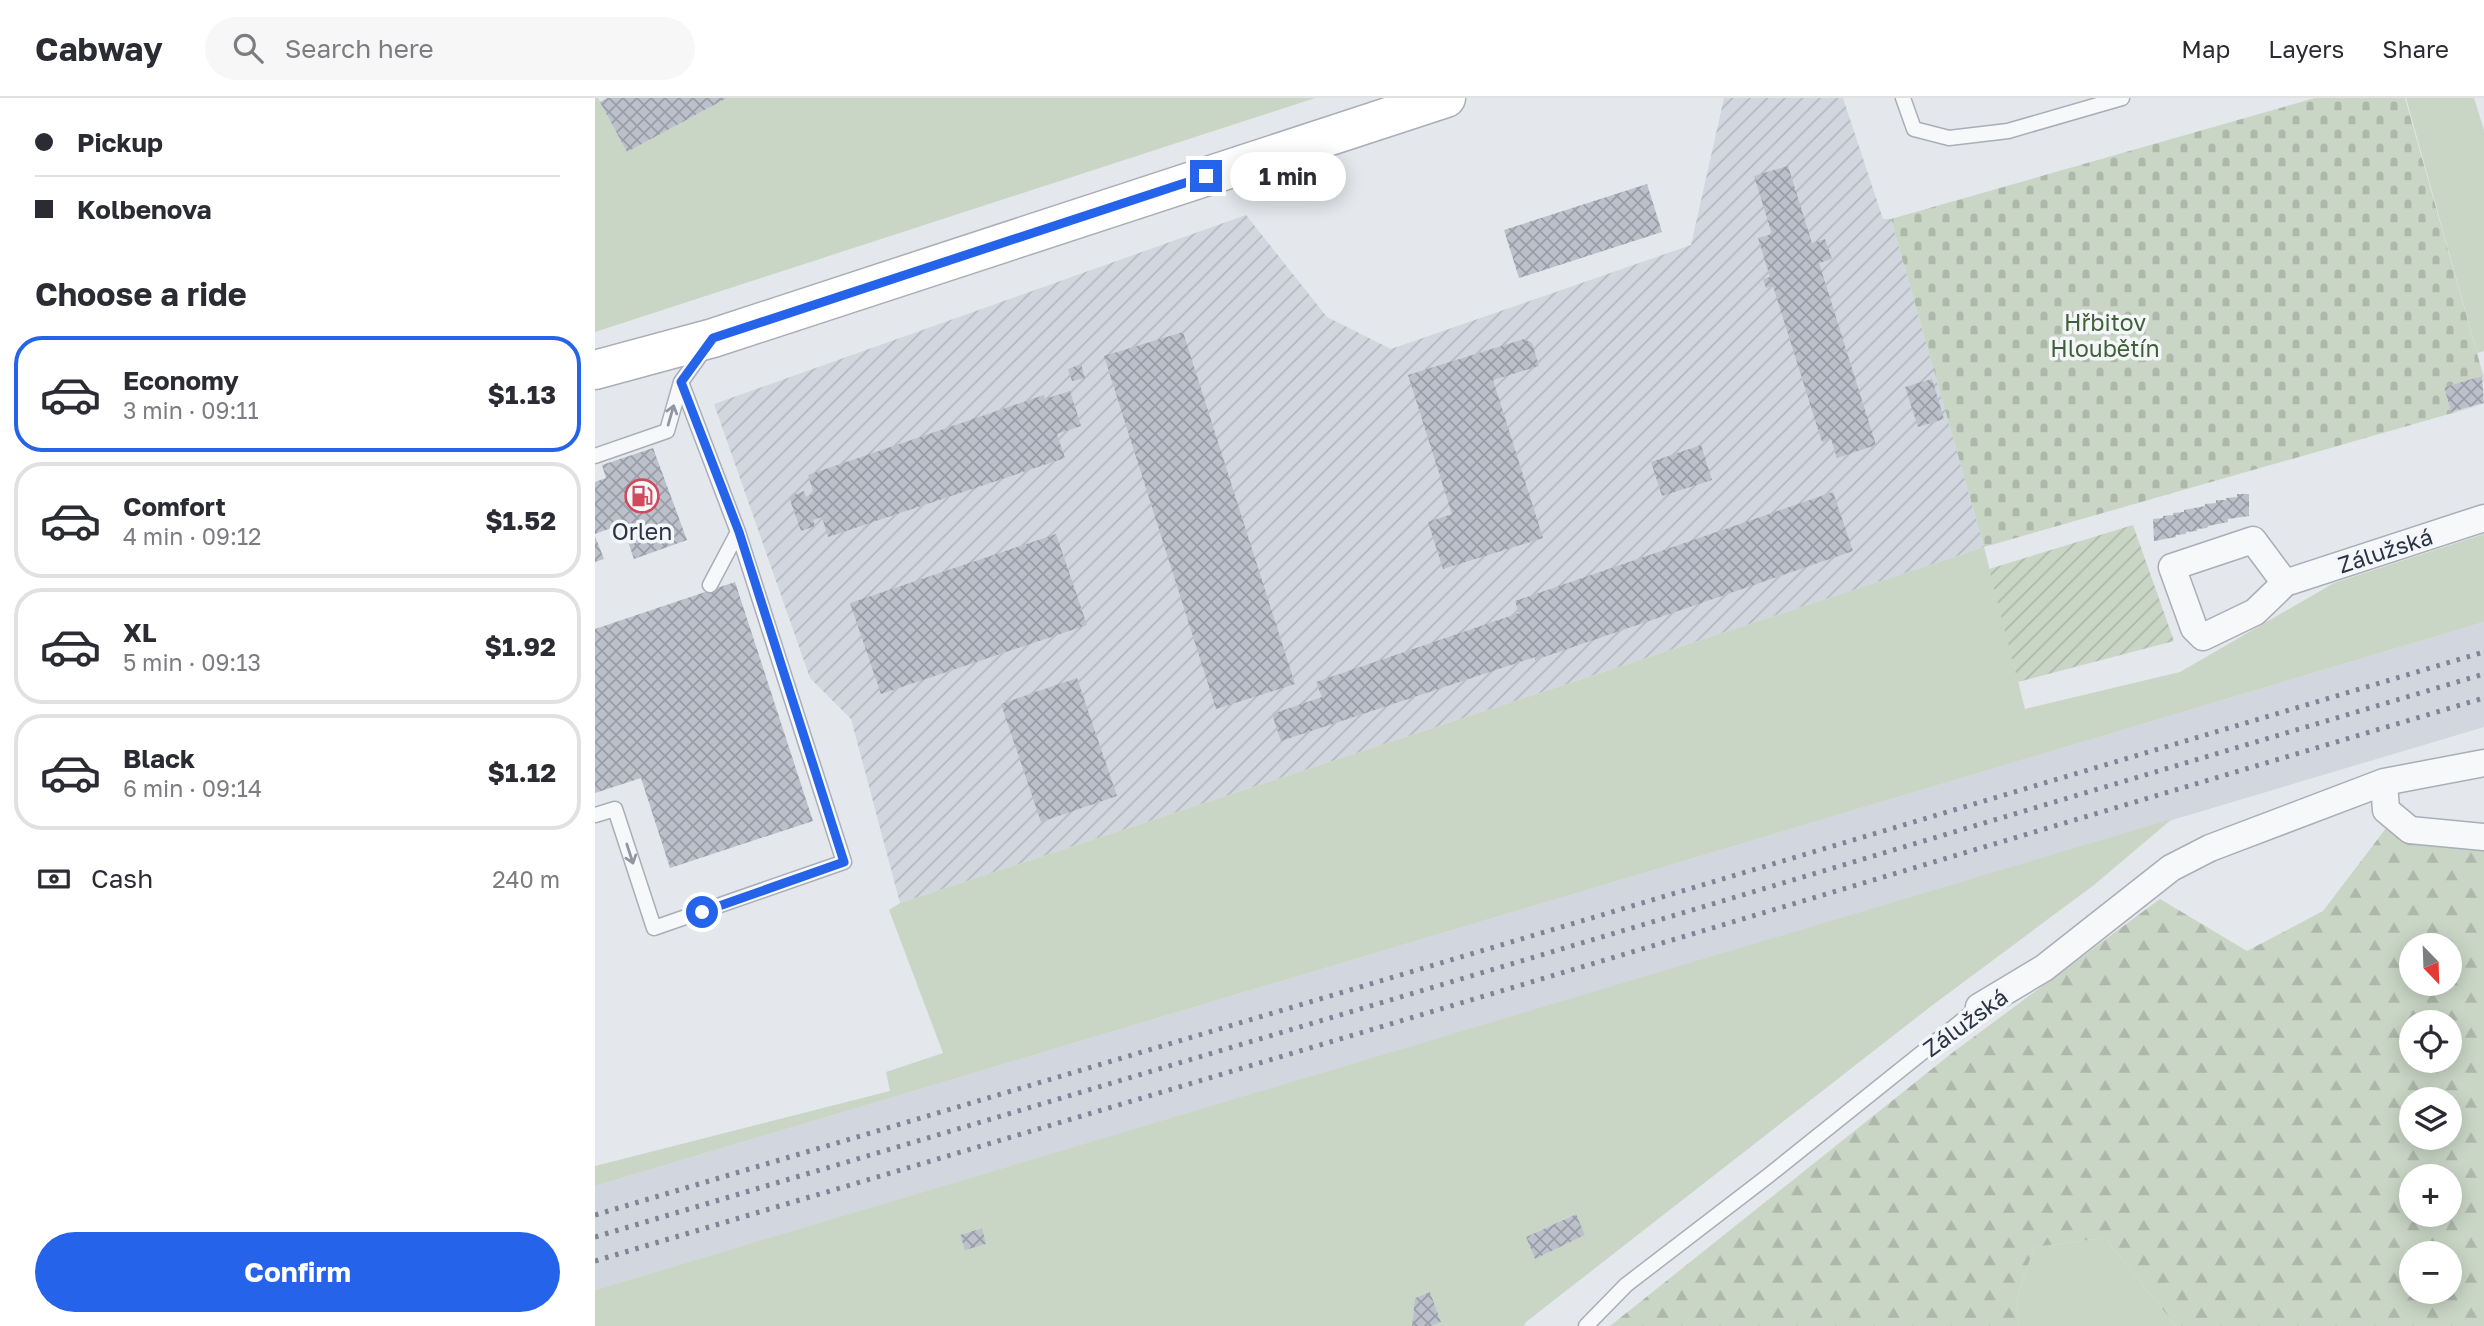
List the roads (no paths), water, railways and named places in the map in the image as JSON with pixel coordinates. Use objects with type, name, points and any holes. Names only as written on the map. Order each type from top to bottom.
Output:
[{"type":"main road","points":[[595,370],[713,338],[1446,98]]},
{"type":"street","name":"Zálužská","points":[[2285,583],[2484,518]]},
{"type":"street","name":"Zálužská","points":[[1979,1007],[2044,968],[2171,867],[2210,848],[2384,782],[2484,763]]},
{"type":"street","points":[[2384,782],[2386,810],[2410,830],[2484,836]]},
{"type":"lane","points":[[1903,98],[1914,129],[1949,138],[2008,131],[2122,98]]},
{"type":"lane","points":[[2064,98],[2070,112]]},
{"type":"lane","points":[[595,456],[667,431],[681,382],[713,338]]},
{"type":"lane","points":[[595,815],[615,809],[654,928],[844,862],[739,532],[681,382]]},
{"type":"lane","points":[[710,585],[739,532]]},
{"type":"lane","name":"Zálužská","points":[[1585,1326],[1626,1284],[1768,1176],[1979,1007]]},
{"type":"railway","points":[[595,1215],[2484,652]]},
{"type":"railway","points":[[595,1237],[2484,674]]},
{"type":"railway","points":[[595,1261],[2484,698]]},
{"type":"place","name":"Orlen","points":[[642,496]]},
{"type":"park label","name":"Hřbitov Hloubětín","points":[[2105,335]]}]
